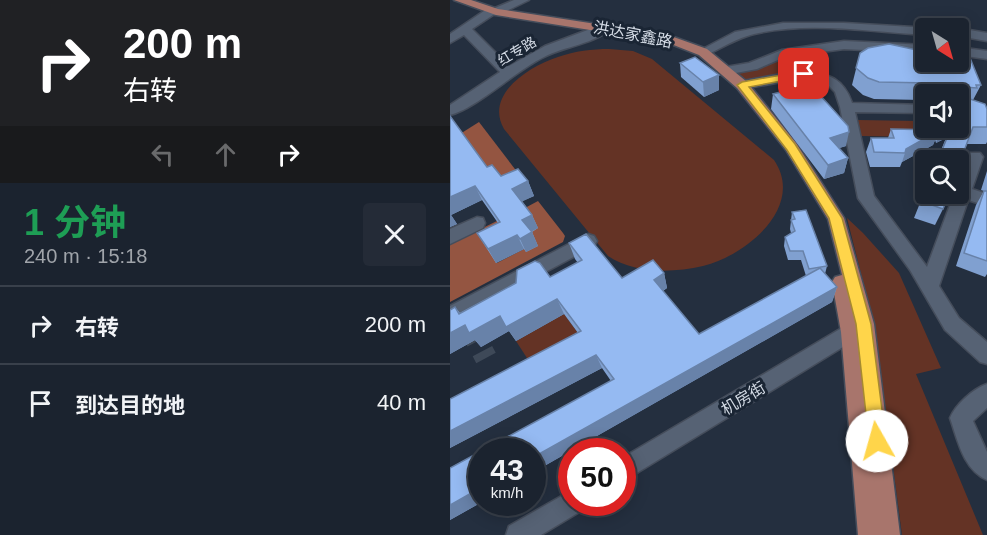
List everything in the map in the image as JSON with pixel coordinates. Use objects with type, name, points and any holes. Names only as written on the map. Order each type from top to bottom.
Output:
[{"type":"main road","name":"洪达家鑫路","points":[[460,0],[493,9]]},
{"type":"main road","name":"洪达家鑫路","points":[[450,1],[666,42],[697,56],[736,87],[786,149],[827,216],[857,328],[870,535]]},
{"type":"main road","name":"洪达家鑫路","points":[[603,30],[668,39],[702,52],[742,85],[791,147],[836,218],[857,328],[888,535]]},
{"type":"street","points":[[450,39],[493,9],[523,0]]},
{"type":"street","points":[[702,52],[729,39],[761,29],[798,26],[915,31]]},
{"type":"street","points":[[465,29],[508,73]]},
{"type":"street","name":"红专路","points":[[450,111],[536,55],[573,39],[603,30]]},
{"type":"street","points":[[969,33],[987,37]]},
{"type":"street","points":[[725,71],[752,66],[782,54],[844,45],[915,48]]},
{"type":"street","points":[[969,53],[987,55]]},
{"type":"street","points":[[742,85],[804,74],[818,74],[834,81],[845,95],[866,198],[916,264],[952,324],[987,355]]},
{"type":"street","points":[[847,107],[915,109]]},
{"type":"street","points":[[969,175],[975,158]]},
{"type":"street","points":[[969,194],[987,200]]},
{"type":"street","points":[[929,287],[959,204]]},
{"type":"street","points":[[450,237],[477,224]]},
{"type":"street","points":[[450,315],[588,241]]},
{"type":"street","name":"机房街","points":[[636,462],[857,328]]},
{"type":"street","points":[[987,394],[961,418],[975,456],[987,468]]},
{"type":"street","points":[[518,535],[558,511]]},
{"type":"shaded area","points":[[609,49],[633,51],[652,59],[774,160],[782,178],[782,195],[777,212],[766,227],[736,252],[719,261],[679,270],[642,269],[619,262],[608,256],[504,129],[499,116],[500,104],[505,93],[523,75],[547,61],[564,55]]},
{"type":"shaded area","points":[[789,53],[804,74],[742,85],[725,71]]},
{"type":"shaded area","points":[[858,120],[915,121],[915,137],[861,136]]},
{"type":"shaded area","points":[[479,122],[521,177],[494,182],[460,134]]},
{"type":"shaded area","points":[[538,201],[565,236],[563,242],[450,302],[450,244],[499,220],[497,263],[524,249],[529,233],[523,209]]},
{"type":"shaded area","points":[[847,218],[899,273],[941,368],[916,374],[983,535],[902,535],[875,329]]},
{"type":"shaded area","points":[[564,314],[587,345],[536,372],[516,341]]},
{"type":"building","points":[[889,44],[915,50],[915,72],[969,72],[969,55],[981,85],[976,85],[977,88],[969,87],[969,84],[879,82],[868,78],[856,68],[860,53],[868,48]]},
{"type":"building","points":[[695,57],[719,75],[703,82],[680,63]]},
{"type":"building","points":[[810,84],[848,126],[849,132],[830,138],[848,158],[828,165],[773,94]]},
{"type":"building","points":[[969,99],[985,104],[987,109],[987,127],[973,127],[969,138]]},
{"type":"building","points":[[450,116],[487,167],[492,165],[501,176],[518,169],[528,181],[512,189],[532,215],[522,220],[532,232],[520,239],[517,235],[488,249],[477,233],[500,222],[475,186],[450,197]]},
{"type":"building","points":[[891,129],[915,129],[915,138],[926,138],[906,149],[905,153],[874,152],[871,138],[894,138]]},
{"type":"building","points":[[947,138],[969,138],[964,150],[942,150]]},
{"type":"building","points":[[984,191],[987,191],[987,261],[964,253]]},
{"type":"building","points":[[929,204],[945,204],[943,209]]},
{"type":"building","points":[[806,210],[827,266],[809,269],[803,251],[790,251],[785,237],[795,231],[791,220],[795,219],[792,212]]},
{"type":"building","points":[[586,234],[622,278],[653,260],[664,273],[654,280],[699,334],[820,268],[837,287],[568,438],[558,438],[558,443],[546,450],[546,438],[505,438],[614,379],[596,355],[450,431],[450,399],[581,331],[557,299],[506,327],[500,316],[469,333],[465,325],[450,333],[450,310],[455,307],[459,314],[516,283],[517,270],[535,261],[540,263],[550,277],[582,260],[569,243]]},
{"type":"building","points":[[468,458],[468,495],[450,505],[450,468]]},
{"type":"tunnel","points":[[467,322],[486,358]]},
{"type":"route","points":[[804,74],[742,85],[791,147],[836,218],[864,324],[877,441]]}]
